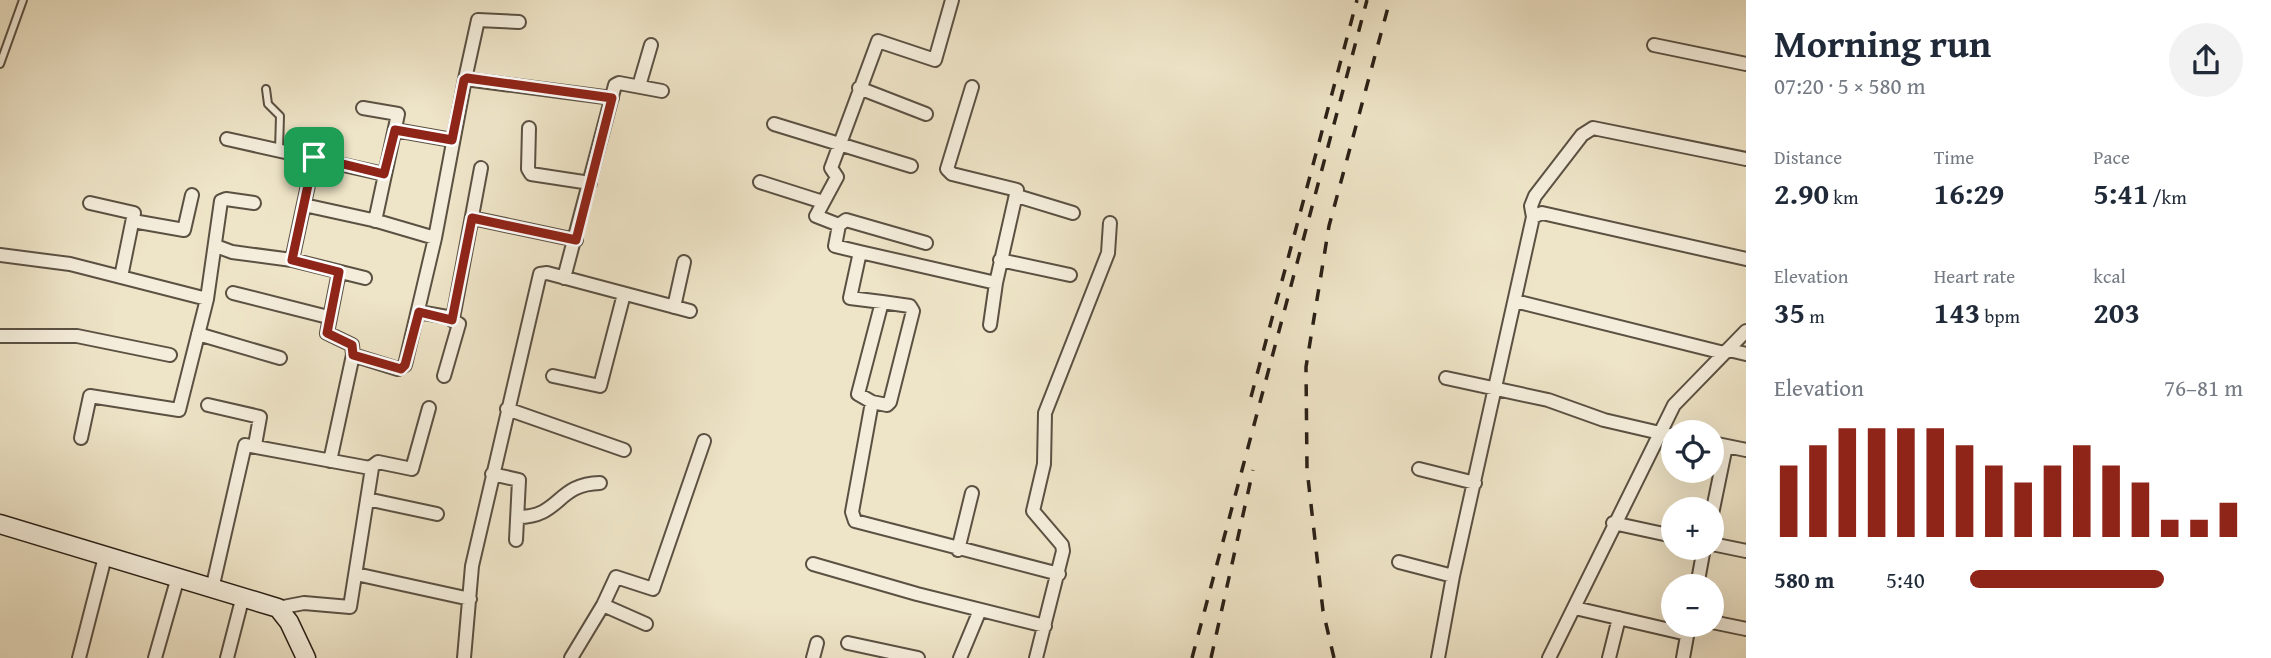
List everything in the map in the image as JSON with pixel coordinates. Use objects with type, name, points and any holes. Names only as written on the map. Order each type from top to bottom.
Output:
[{"type":"street","points":[[839,225],[817,219],[837,177],[831,170],[838,143],[878,41],[935,60],[952,0]]},
{"type":"street","points":[[353,355],[398,369],[404,367],[435,238],[452,140],[478,20],[519,22]]},
{"type":"street","points":[[639,86],[651,45]]},
{"type":"street","points":[[1654,45],[1746,64]]},
{"type":"street","points":[[465,79],[533,85],[612,98]]},
{"type":"street","points":[[564,278],[617,83],[662,90]]},
{"type":"street","points":[[972,87],[947,169],[952,174],[1015,188],[1017,196],[1000,260],[990,325]]},
{"type":"street","points":[[859,88],[926,114]]},
{"type":"street","points":[[363,107],[398,114],[375,220]]},
{"type":"street","points":[[774,124],[911,166]]},
{"type":"street","points":[[529,128],[528,169],[531,174],[590,183]]},
{"type":"street","points":[[1438,658],[1452,576],[1515,301],[1533,217],[1531,206],[1535,195],[1582,135],[1593,128],[1746,159]]},
{"type":"street","points":[[395,130],[452,140]]},
{"type":"street","points":[[226,139],[384,174]]},
{"type":"street","points":[[292,260],[314,157]]},
{"type":"street","points":[[452,320],[481,168]]},
{"type":"street","points":[[760,182],[823,202]]},
{"type":"street","points":[[133,221],[184,230],[192,195]]},
{"type":"street","points":[[1017,196],[1073,213]]},
{"type":"street","points":[[81,438],[90,396],[179,410],[206,299],[221,201],[226,199],[254,203]]},
{"type":"street","points":[[90,203],[131,210],[133,221],[121,277]]},
{"type":"street","points":[[304,205],[375,220],[435,238]]},
{"type":"street","points":[[1533,217],[1542,213],[1746,259]]},
{"type":"street","points":[[472,218],[576,240]]},
{"type":"street","points":[[926,243],[846,220],[839,225],[834,245],[996,283]]},
{"type":"street","points":[[1036,658],[1059,574],[1062,545],[1033,511],[1044,464],[1043,418],[1108,253],[1110,223]]},
{"type":"street","points":[[216,246],[232,252],[292,260],[365,278]]},
{"type":"street","points":[[860,252],[849,298],[910,306],[913,311],[890,402],[886,405],[872,402],[858,394],[882,303]]},
{"type":"street","points":[[0,255],[70,264],[206,299]]},
{"type":"street","points":[[1000,260],[1070,275]]},
{"type":"street","points":[[674,307],[684,262]]},
{"type":"street","points":[[330,461],[353,355],[349,343],[328,336],[328,317],[339,272]]},
{"type":"street","points":[[464,658],[472,566],[540,274],[690,311]]},
{"type":"street","points":[[233,293],[328,317]]},
{"type":"street","points":[[553,376],[600,386],[624,294]]},
{"type":"street","points":[[1515,301],[1746,354]]},
{"type":"street","points":[[419,312],[458,324],[444,376]]},
{"type":"street","points":[[1673,420],[1682,395],[1746,331]]},
{"type":"street","points":[[198,334],[280,358]]},
{"type":"street","points":[[0,336],[78,336],[170,355]]},
{"type":"street","points":[[1446,378],[1548,400],[1604,420],[1661,434]]},
{"type":"street","points":[[872,402],[852,512],[855,521],[958,550],[1059,574]]},
{"type":"street","points":[[208,405],[260,417],[255,445]]},
{"type":"street","points":[[0,524],[278,608],[304,603],[350,607],[372,468],[378,462],[414,469],[429,408]]},
{"type":"street","points":[[507,410],[624,450]]},
{"type":"street","points":[[571,658],[616,578],[653,589],[704,442]]},
{"type":"street","points":[[212,589],[243,447],[255,445],[372,468]]},
{"type":"street","points":[[1549,658],[1613,523],[1661,445]]},
{"type":"street","points":[[1716,497],[1726,446],[1746,450]]},
{"type":"street","points":[[1419,469],[1475,483]]},
{"type":"street","points":[[492,474],[519,480],[516,540]]},
{"type":"street","points":[[517,517],[538,516],[578,485],[600,483]]},
{"type":"street","points":[[958,550],[972,493]]},
{"type":"street","points":[[368,499],[437,514]]},
{"type":"street","points":[[1613,523],[1661,533]]},
{"type":"street","points":[[1724,546],[1746,551]]},
{"type":"street","points":[[79,658],[105,557]]},
{"type":"street","points":[[1399,562],[1452,576]]},
{"type":"street","points":[[813,564],[1045,626]]},
{"type":"street","points":[[356,574],[470,599]]},
{"type":"street","points":[[155,658],[178,577]]},
{"type":"street","points":[[227,658],[243,596]]},
{"type":"street","points":[[603,605],[646,624]]},
{"type":"street","points":[[1575,607],[1661,625]]},
{"type":"street","points":[[278,608],[289,622],[306,658]]},
{"type":"street","points":[[960,658],[980,610]]},
{"type":"street","points":[[1609,658],[1619,618]]},
{"type":"street","points":[[1724,624],[1746,629]]},
{"type":"street","points":[[1683,658],[1687,637]]},
{"type":"street","points":[[813,658],[817,643]]},
{"type":"street","points":[[848,643],[918,658]]},
{"type":"lane","points":[[0,64],[23,0]]},
{"type":"lane","points":[[266,89],[268,105],[280,116],[279,150]]},
{"type":"railway","points":[[1251,397],[1357,0]]},
{"type":"railway","points":[[1192,658],[1367,0]]},
{"type":"railway","points":[[1334,658],[1323,611],[1307,469],[1306,367],[1329,226],[1390,0]]},
{"type":"railway","points":[[1211,658],[1253,470]]},
{"type":"route","points":[[467,78],[612,98],[576,240],[472,218],[453,318],[450,320],[419,312],[405,365],[401,369],[353,355],[352,345],[328,336],[328,317],[339,272],[292,260],[314,157],[384,174],[395,130],[452,140],[464,80],[467,78]]}]
